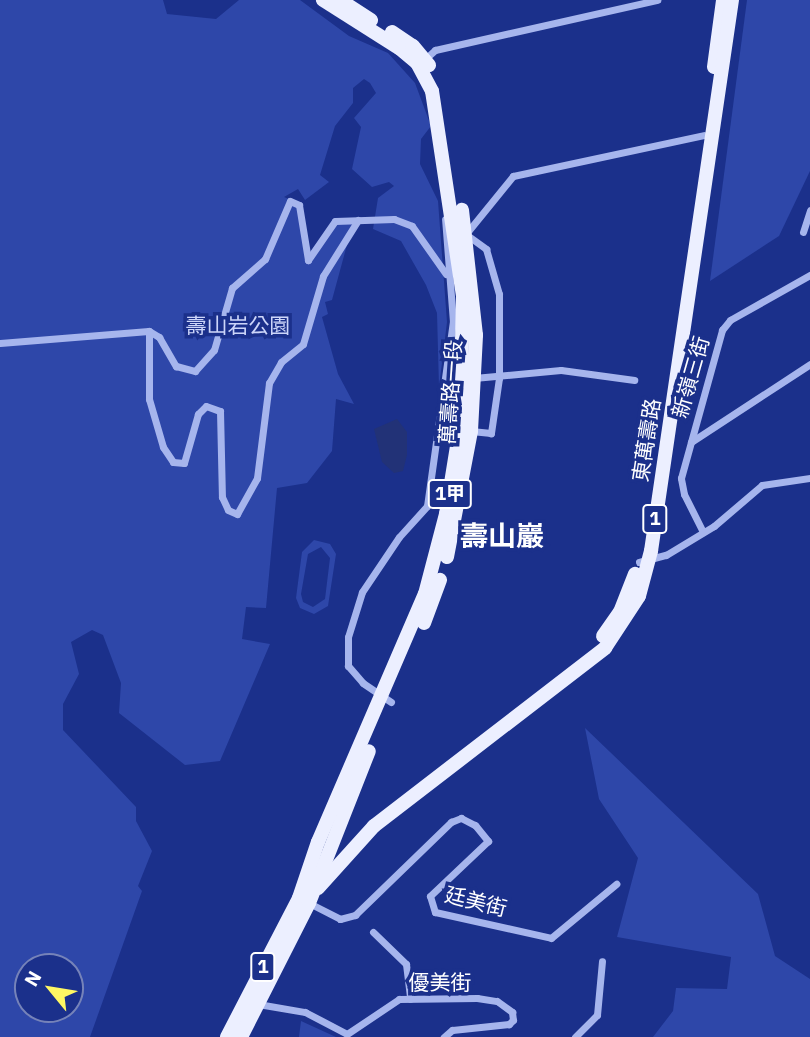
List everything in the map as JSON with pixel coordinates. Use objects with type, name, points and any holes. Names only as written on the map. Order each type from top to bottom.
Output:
[{"type":"main road","points":[[323,0],[421,61]]},
{"type":"main road","name":"萬壽路一段","points":[[315,871],[339,821],[445,563],[471,431],[476,335],[440,90],[413,46],[340,0]]},
{"type":"main road","name":"東萬壽路","points":[[307,898],[374,826],[605,648],[639,596],[723,0]]},
{"type":"main road","name":"東萬壽路","points":[[315,871],[358,829],[597,643],[620,612],[644,561],[732,0]]},
{"type":"main road","name":"萬壽路一段","points":[[315,871],[318,842],[387,700],[437,559],[454,470],[465,334],[462,236]]},
{"type":"main road","points":[[339,821],[358,829]]},
{"type":"main road","name":"1","points":[[241,1037],[307,898],[315,871]]},
{"type":"main road","name":"1","points":[[227,1037],[307,898]]},
{"type":"street","points":[[421,61],[435,50],[657,0]]},
{"type":"street","points":[[471,431],[491,433],[499,378],[499,294],[486,249],[462,236],[513,176],[704,135]]},
{"type":"street","points":[[387,700],[348,666],[348,637],[362,592],[399,537],[427,506],[438,410],[452,340],[446,274],[445,202],[455,194]]},
{"type":"street","points":[[0,343],[149,331],[159,337],[176,366],[195,371],[214,350],[232,288],[265,259],[287,203],[293,201],[299,205],[308,260],[335,221],[394,219],[412,226],[446,274]]},
{"type":"street","points":[[803,232],[810,210]]},
{"type":"street","points":[[149,331],[149,399],[163,447],[173,462],[184,463],[198,414],[206,406],[217,408],[222,422],[222,497],[228,510],[237,514],[257,478],[268,383],[281,362],[303,344],[323,276],[358,220]]},
{"type":"street","name":"新嶺三街","points":[[703,533],[681,486],[722,330],[730,320],[810,275]]},
{"type":"street","points":[[691,442],[810,363]]},
{"type":"street","points":[[474,378],[499,378],[561,370],[634,380]]},
{"type":"street","points":[[644,561],[703,533],[762,485],[810,478]]},
{"type":"street","name":"廷美街","points":[[307,898],[340,919],[355,915],[451,822],[461,818],[475,825],[488,841],[430,896],[435,912],[555,937],[616,884]]},
{"type":"street","points":[[373,932],[406,964],[410,999]]},
{"type":"street","points":[[574,1037],[597,1015],[602,961]]},
{"type":"street","name":"優美街","points":[[258,1004],[305,1012],[351,1034],[399,999],[477,998],[497,1001],[512,1012],[513,1020],[509,1024],[452,1030],[444,1037]]},
{"type":"green space","name":"壽山岩公園","points":[[0,0],[163,0],[167,14],[216,19],[239,0],[300,0],[349,36],[388,53],[415,83],[431,126],[421,139],[420,164],[438,201],[447,322],[439,387],[437,313],[426,285],[401,241],[373,229],[378,198],[394,186],[389,182],[372,187],[352,169],[361,127],[354,118],[376,93],[364,79],[353,88],[353,103],[335,126],[320,175],[329,182],[305,200],[298,189],[284,197],[296,202],[306,257],[331,225],[354,219],[332,300],[325,302],[328,314],[322,317],[338,374],[354,404],[336,399],[332,451],[307,483],[277,488],[266,608],[246,607],[242,639],[270,644],[220,761],[185,765],[119,713],[121,683],[103,635],[92,630],[71,642],[79,674],[63,704],[63,730],[136,807],[136,821],[152,851],[138,886],[142,891],[90,1037],[0,1037]]},
{"type":"green space","points":[[747,0],[810,0],[810,171],[779,236],[710,281]]},
{"type":"green space","points":[[314,540],[330,544],[336,554],[328,606],[314,614],[300,608],[296,598],[302,552]],"holes":[[[321,547],[330,558],[325,599],[313,607],[303,602],[301,594],[308,554]]]},
{"type":"green space","points":[[585,728],[758,894],[775,956],[810,979],[810,1037],[653,1037],[673,1011],[676,988],[727,989],[731,957],[617,937],[638,858],[599,799]]},
{"type":"green space","points":[[301,1021],[336,1037],[299,1037]]},
{"type":"shaded area","points":[[397,419],[407,432],[407,455],[403,471],[394,473],[382,462],[374,429]]},
{"type":"district","name":"壽山巖","points":[[502,536]]}]
